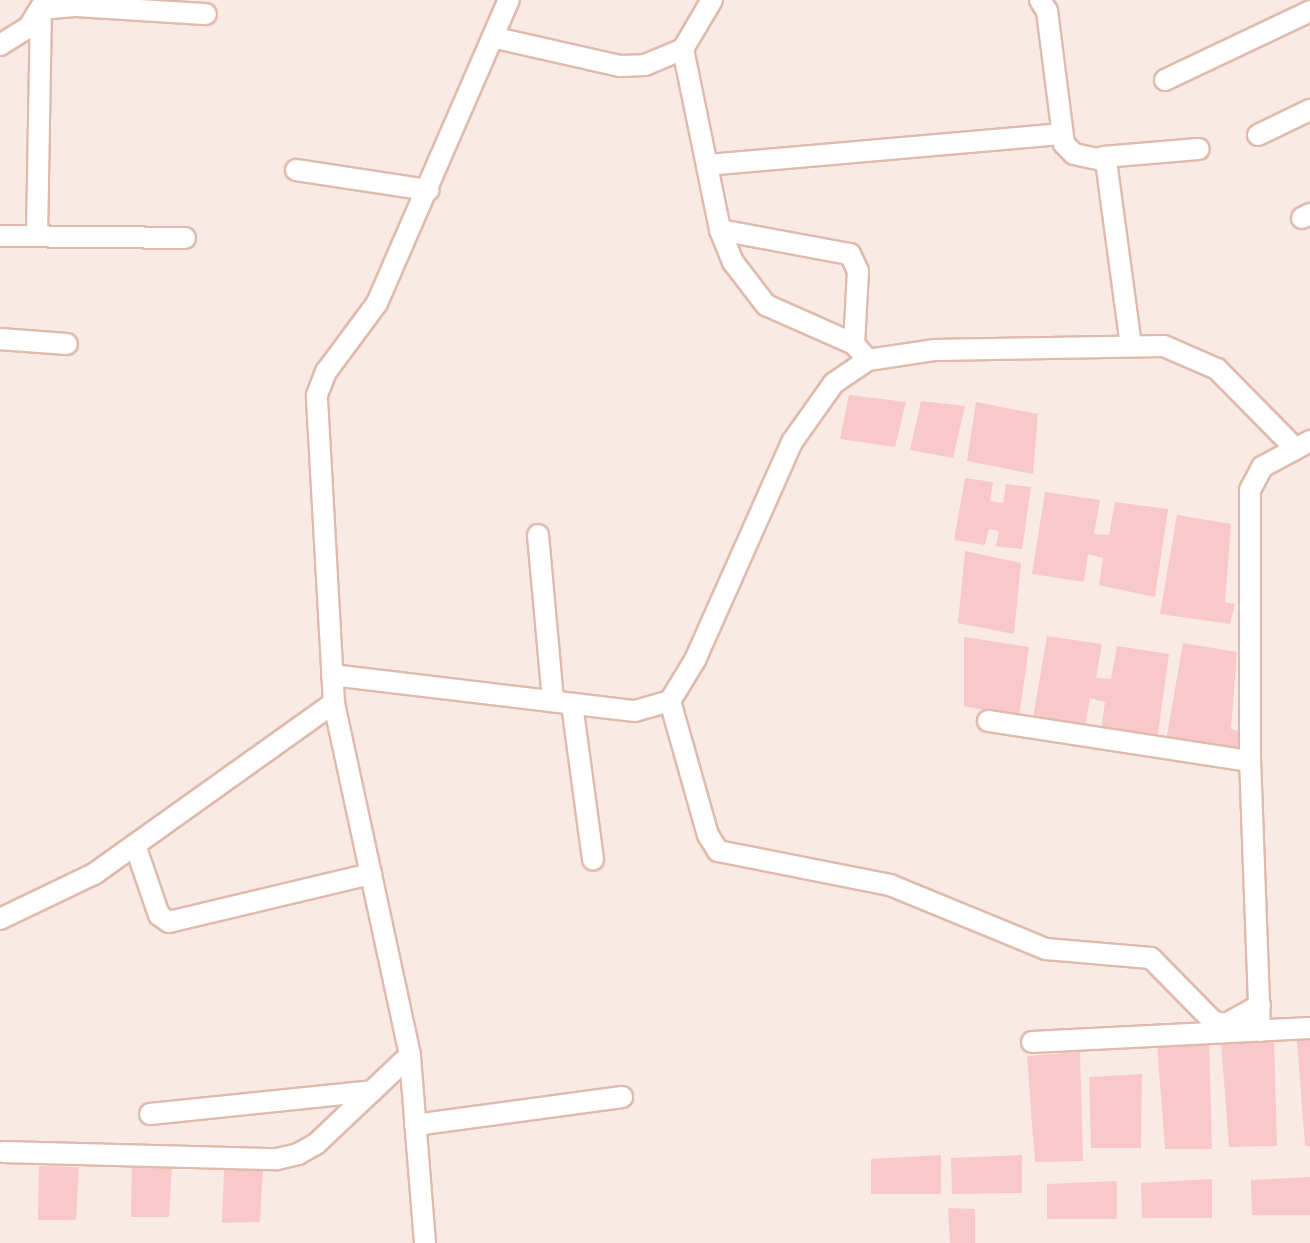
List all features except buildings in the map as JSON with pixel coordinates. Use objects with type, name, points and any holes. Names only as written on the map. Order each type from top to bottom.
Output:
[{"type":"street","points":[[425,1243],[410,1055],[334,703],[317,395],[326,372],[377,303],[496,38],[509,0]]},
{"type":"street","points":[[496,38],[620,66],[645,65],[683,49],[712,0]]},
{"type":"street","points":[[1040,0],[1047,11],[1062,135],[1068,151],[1103,157],[1199,148]]},
{"type":"street","points":[[41,5],[102,4],[206,14]]},
{"type":"street","points":[[0,45],[29,27],[41,5]]},
{"type":"street","points":[[37,236],[41,5]]},
{"type":"street","points":[[1165,80],[1310,11]]},
{"type":"street","points":[[683,49],[720,230],[733,262],[766,305],[854,344],[868,360]]},
{"type":"street","points":[[1258,135],[1310,110]]},
{"type":"street","points":[[706,165],[1062,135]]},
{"type":"street","points":[[1103,157],[1131,345]]},
{"type":"street","points":[[296,170],[428,190]]},
{"type":"street","points":[[720,230],[850,254],[858,271],[854,344]]},
{"type":"street","points":[[0,236],[185,238]]},
{"type":"street","points":[[0,339],[67,344]]},
{"type":"street","points":[[332,675],[635,711],[670,702],[695,660],[792,442],[834,383],[868,360],[935,350],[1164,346],[1217,369],[1303,445],[1262,467],[1250,490],[1250,760],[1260,1031]]},
{"type":"street","points":[[538,535],[563,703],[593,860]]},
{"type":"street","points":[[670,702],[708,836],[718,851],[890,885],[1046,949],[1151,958],[1214,1022],[1226,1024],[1260,1005]]},
{"type":"street","points":[[0,919],[94,874],[334,703]]},
{"type":"street","points":[[988,721],[1250,760]]},
{"type":"street","points":[[135,845],[159,915],[169,922],[371,874]]},
{"type":"street","points":[[1032,1042],[1310,1028]]},
{"type":"street","points":[[3,1152],[277,1159],[316,1144],[410,1055]]},
{"type":"street","points":[[150,1114],[372,1091]]},
{"type":"street","points":[[415,1125],[622,1097]]}]
